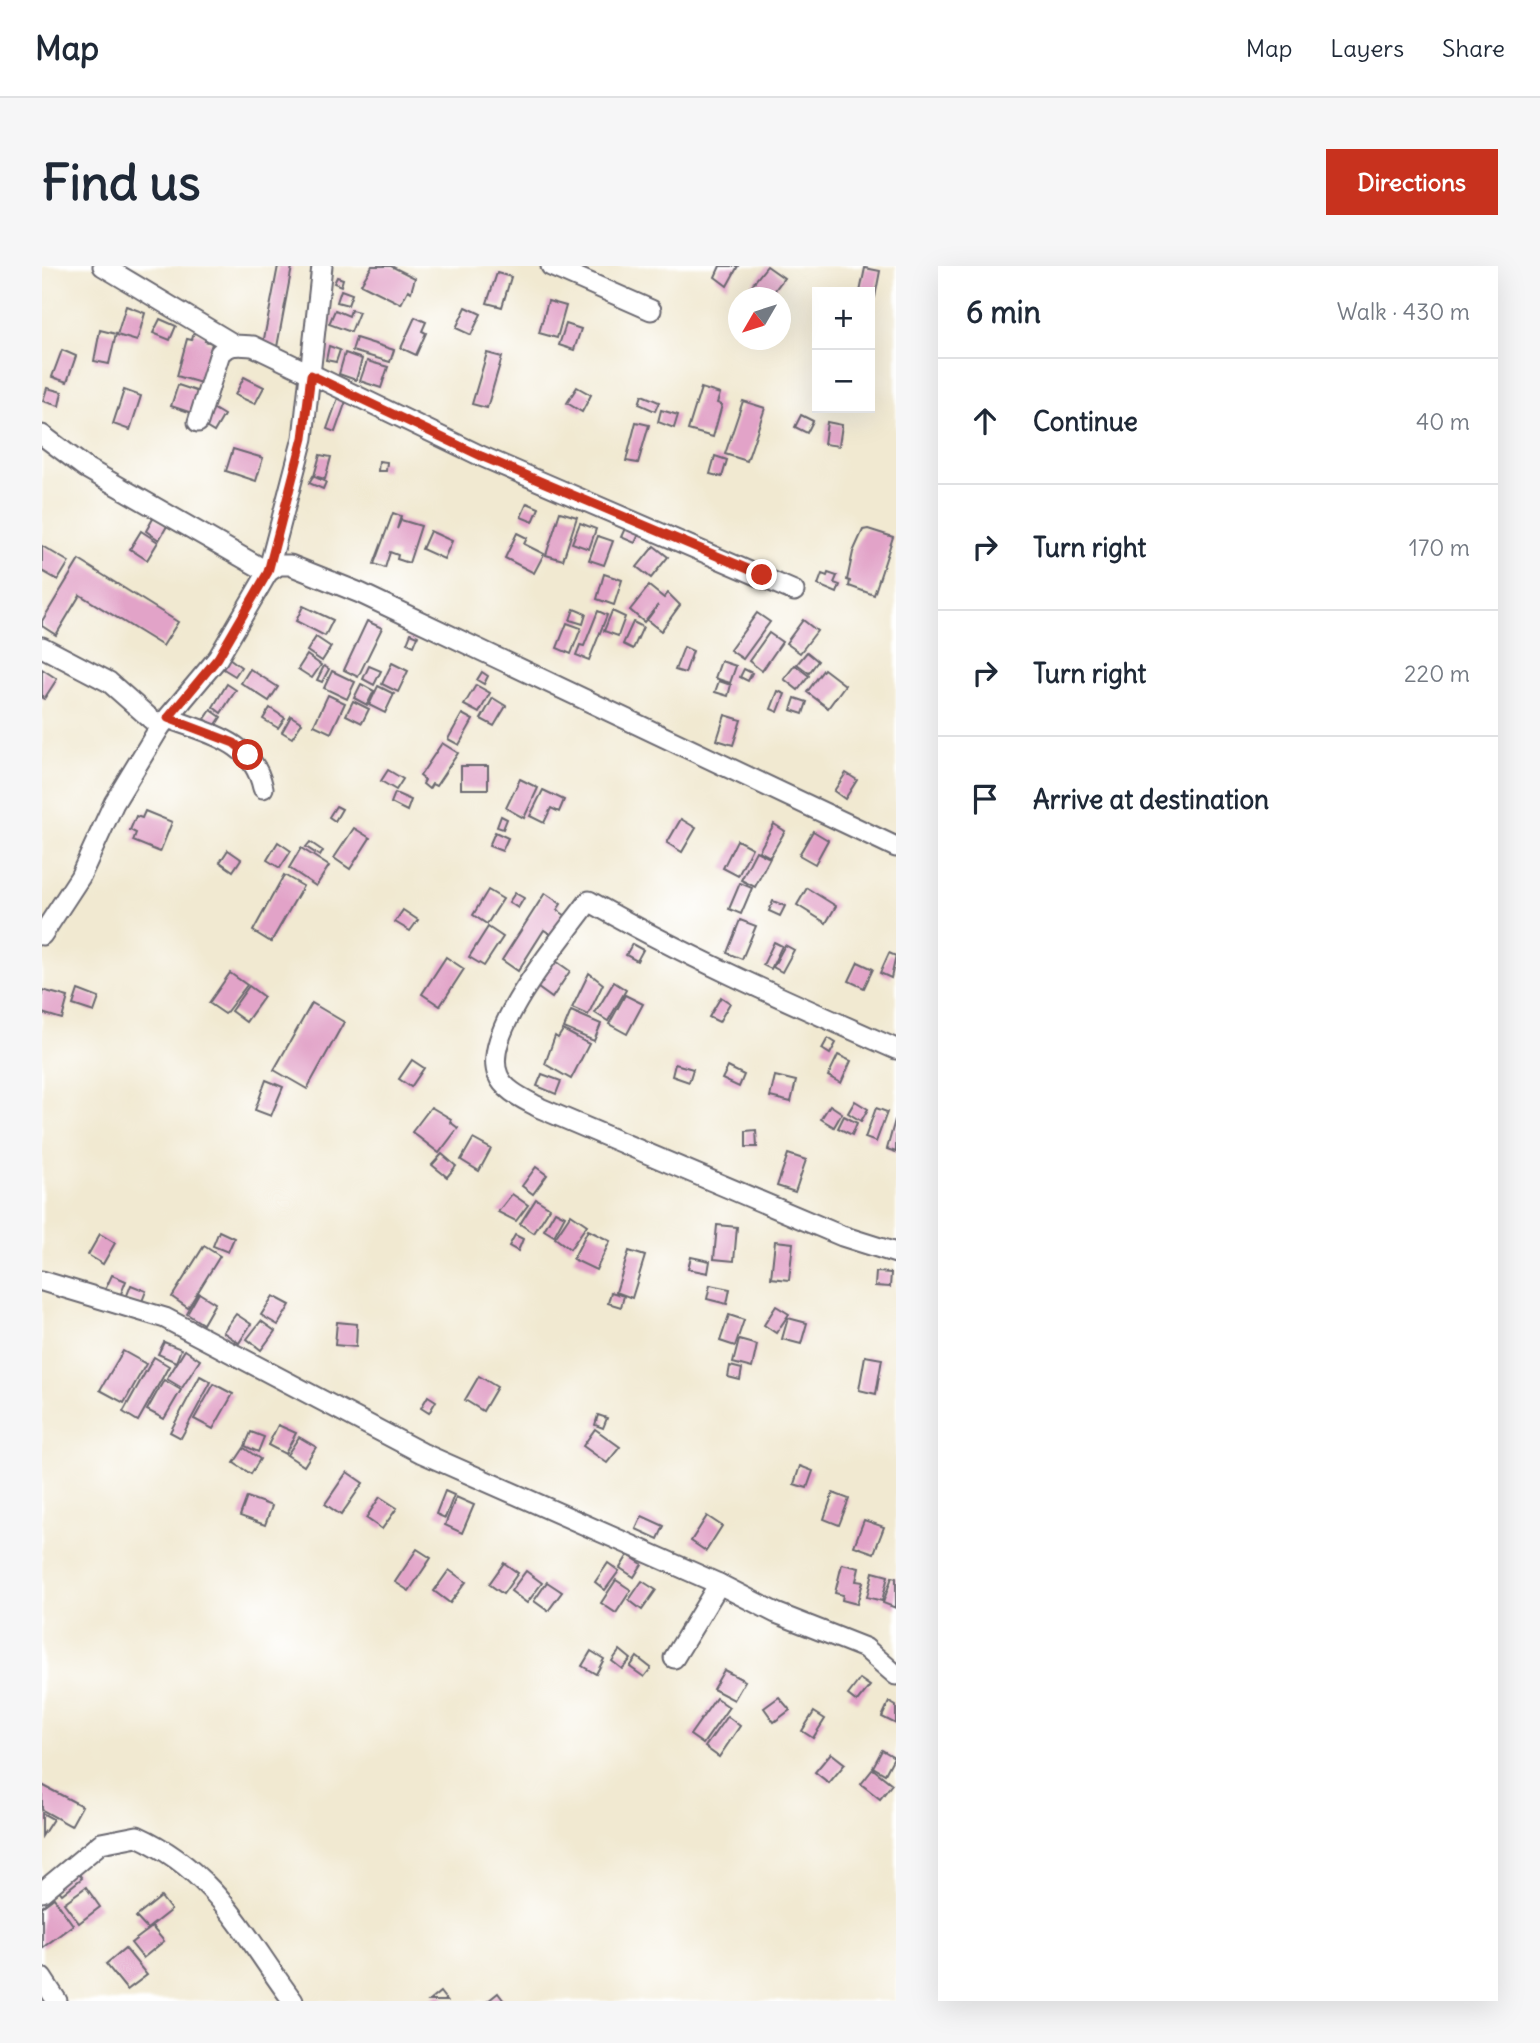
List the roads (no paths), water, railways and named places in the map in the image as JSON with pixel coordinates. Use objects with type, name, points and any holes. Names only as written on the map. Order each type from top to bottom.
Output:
[{"type":"street","points":[[103,266],[234,345]]},
{"type":"street","points":[[42,935],[80,877],[114,803],[164,722],[218,658],[268,572],[303,438],[322,266]]},
{"type":"street","points":[[551,266],[651,310]]},
{"type":"street","points":[[198,422],[220,353],[226,346],[253,346],[481,456],[794,591]]},
{"type":"street","points":[[42,435],[86,468],[268,572]]},
{"type":"street","points":[[268,572],[279,565],[290,565],[360,593],[896,847]]},
{"type":"street","points":[[42,647],[109,682],[164,722],[234,743],[259,770],[263,788]]},
{"type":"street","points":[[896,1049],[760,989],[642,931],[589,901],[504,1023],[496,1053],[498,1075],[516,1095],[540,1108],[842,1236],[896,1253]]},
{"type":"street","points":[[42,1281],[165,1318],[422,1453],[719,1584],[776,1613],[865,1648],[896,1675]]},
{"type":"street","points":[[674,1658],[719,1584]]},
{"type":"street","points":[[42,1892],[101,1843],[137,1836],[203,1878],[241,1925],[293,2001]]},
{"type":"street","points":[[42,1978],[57,2001]]}]
